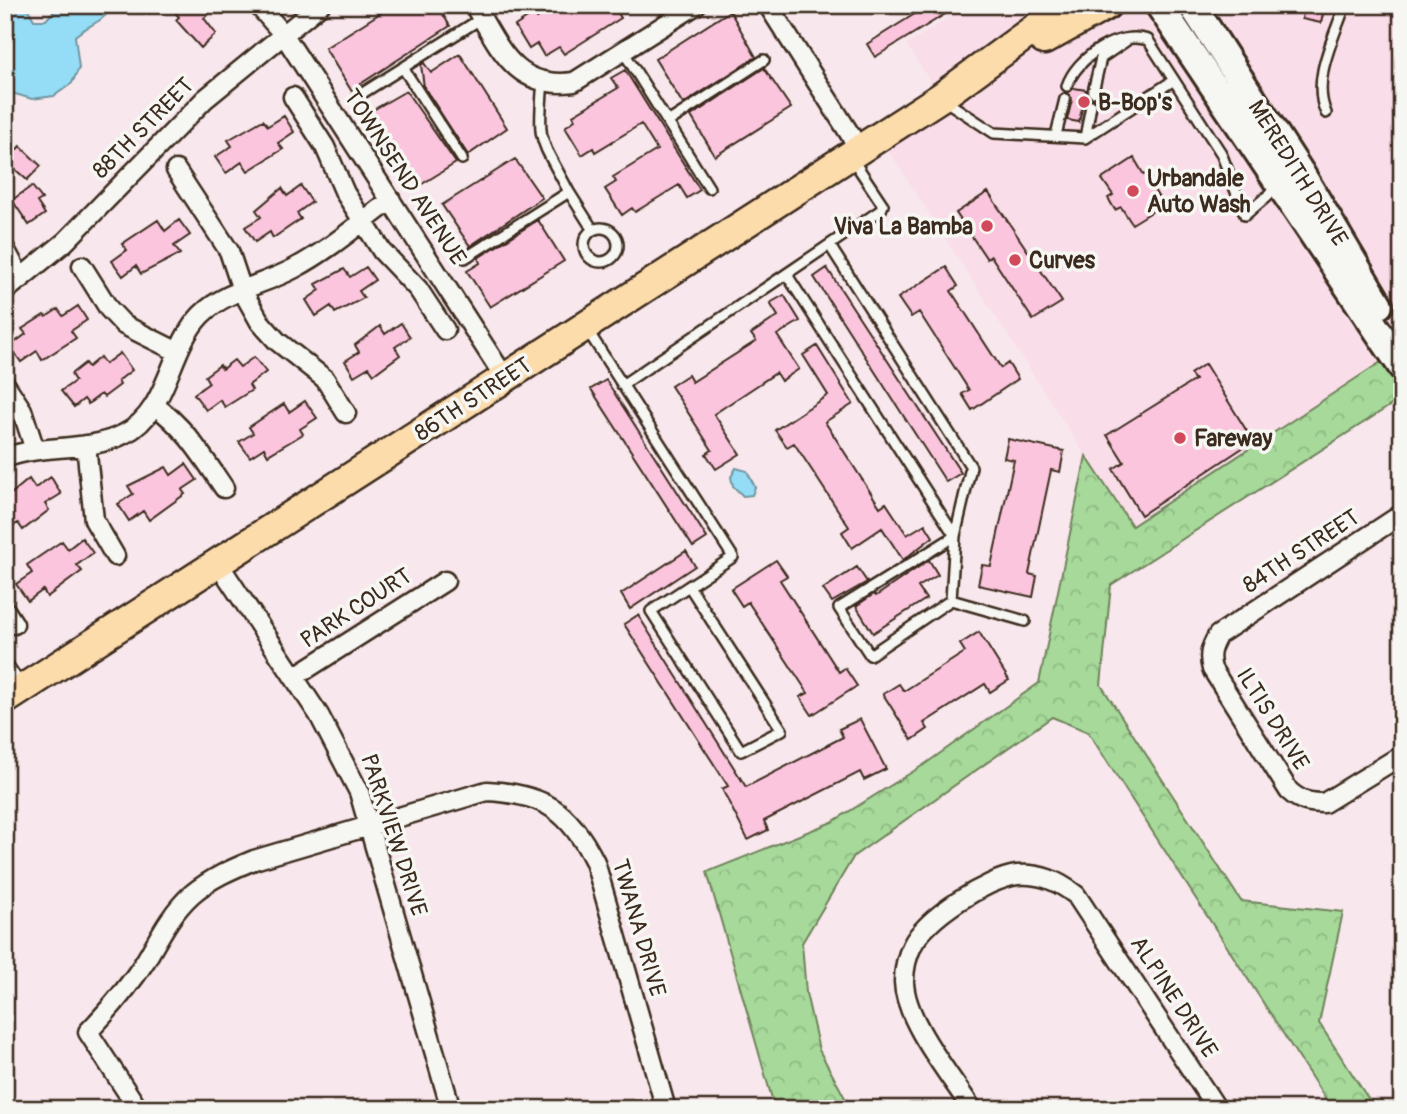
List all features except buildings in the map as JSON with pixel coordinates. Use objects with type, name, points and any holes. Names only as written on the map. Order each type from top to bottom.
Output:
[{"type":"main road","name":"86TH STREET","points":[[10,686],[218,563],[585,327],[941,97],[1067,5]]},
{"type":"main road","name":"86TH STREET","points":[[941,97],[1107,5]]},
{"type":"main road","name":"MEREDITH DRIVE","points":[[1159,5],[1289,179],[1402,343]]},
{"type":"main road","name":"MEREDITH DRIVE","points":[[1192,5],[1289,179],[1402,367]]},
{"type":"street","name":"TOWNSEND AVENUE","points":[[258,5],[284,35],[505,378]]},
{"type":"street","name":"88TH STREET","points":[[5,290],[65,242],[205,99],[320,5]]},
{"type":"street","points":[[478,11],[512,66],[529,77],[543,81],[574,82],[696,5]]},
{"type":"street","points":[[768,5],[855,153]]},
{"type":"street","points":[[293,97],[325,147],[345,193],[382,251],[418,289],[445,330]]},
{"type":"street","points":[[176,170],[229,251],[242,290],[260,322],[277,341],[325,379],[346,413]]},
{"type":"street","points":[[5,458],[35,450],[86,445],[126,434],[154,405],[178,352],[199,317],[213,304],[295,268],[391,200]]},
{"type":"street","points":[[5,249],[21,279]]},
{"type":"street","points":[[82,266],[109,309],[124,325],[178,352]]},
{"type":"street","points":[[5,384],[22,410],[35,450]]},
{"type":"street","points":[[154,405],[174,418],[224,488]]},
{"type":"street","points":[[86,445],[94,520],[114,556]]},
{"type":"street","name":"84TH STREET","points":[[1226,629],[1402,514]]},
{"type":"street","name":"PARKVIEW DRIVE","points":[[218,563],[341,752],[370,826],[451,1109]]},
{"type":"street","name":"PARK COURT","points":[[294,677],[445,581]]},
{"type":"street","name":"ILTIS DRIVE","points":[[1226,629],[1211,646],[1212,668],[1289,791],[1310,803],[1324,803],[1402,755]]},
{"type":"street","name":"TWANA DRIVE","points":[[138,1109],[88,1032],[109,1011],[145,961],[168,920],[206,884],[254,860],[487,791],[522,794],[549,805],[566,817],[581,833],[595,862],[666,1109]]},
{"type":"street","name":"ALPINE DRIVE","points":[[972,1109],[917,1023],[906,1000],[904,983],[912,946],[933,921],[991,883],[1015,875],[1031,875],[1063,885],[1076,895],[1090,912],[1217,1109]]},
{"type":"lane","points":[[1326,113],[1320,100],[1322,75],[1345,5]]},
{"type":"lane","points":[[358,96],[403,68],[478,11]]},
{"type":"lane","points":[[1067,86],[1074,68],[1119,38],[1133,36],[1148,40],[1221,153],[1245,215],[1289,179]]},
{"type":"lane","points":[[1093,92],[1101,58],[1133,36]]},
{"type":"lane","points":[[623,51],[709,188]]},
{"type":"lane","points":[[668,122],[764,60]]},
{"type":"lane","points":[[403,68],[462,159]]},
{"type":"lane","points":[[941,97],[994,133],[1085,138],[1174,80]]},
{"type":"lane","points":[[543,81],[540,135],[544,149],[593,230]]},
{"type":"lane","points":[[1056,135],[1065,99]]},
{"type":"lane","points":[[1085,138],[1091,105]]},
{"type":"lane","points":[[622,385],[873,217],[884,205],[855,153]]},
{"type":"lane","points":[[465,258],[569,192]]},
{"type":"lane","points":[[830,246],[971,467],[955,536],[951,600]]},
{"type":"lane","points":[[786,275],[955,536]]},
{"type":"lane","points":[[585,327],[733,557],[651,611],[741,751],[782,730],[689,586]]},
{"type":"lane","points":[[951,600],[870,655],[839,608],[955,536]]},
{"type":"lane","points":[[951,600],[1025,621]]},
{"type":"shaded area","points":[[956,5],[1159,5],[1393,354],[1131,526],[880,137],[941,98],[907,45],[954,14]]},
{"type":"shaded area","points":[[1192,5],[1402,5],[1402,343],[1300,172]]},
{"type":"green space","points":[[1393,354],[1402,367],[1402,398],[1111,585],[1101,685],[1241,901],[1343,912],[1319,1023],[1375,1109],[1332,1109],[1088,732],[1052,717],[854,856],[802,943],[806,993],[819,1050],[851,1109],[775,1109],[707,872],[832,822],[925,764],[1039,683],[1086,456],[1132,526]]},
{"type":"water","points":[[5,5],[26,5],[34,20],[46,20],[59,5],[109,5],[110,10],[75,36],[79,68],[72,83],[54,96],[32,99],[5,91]]},
{"type":"water","points":[[736,468],[747,471],[755,487],[752,495],[743,496],[733,486],[731,477]]},
{"type":"place","name":"B-Bop's","points":[[1084,102]]},
{"type":"place","name":"Urbandale Auto Wash","points":[[1133,191]]},
{"type":"place","name":"Viva La Bamba","points":[[987,226]]},
{"type":"place","name":"Curves","points":[[1015,260]]},
{"type":"place","name":"Fareway","points":[[1180,438]]}]
